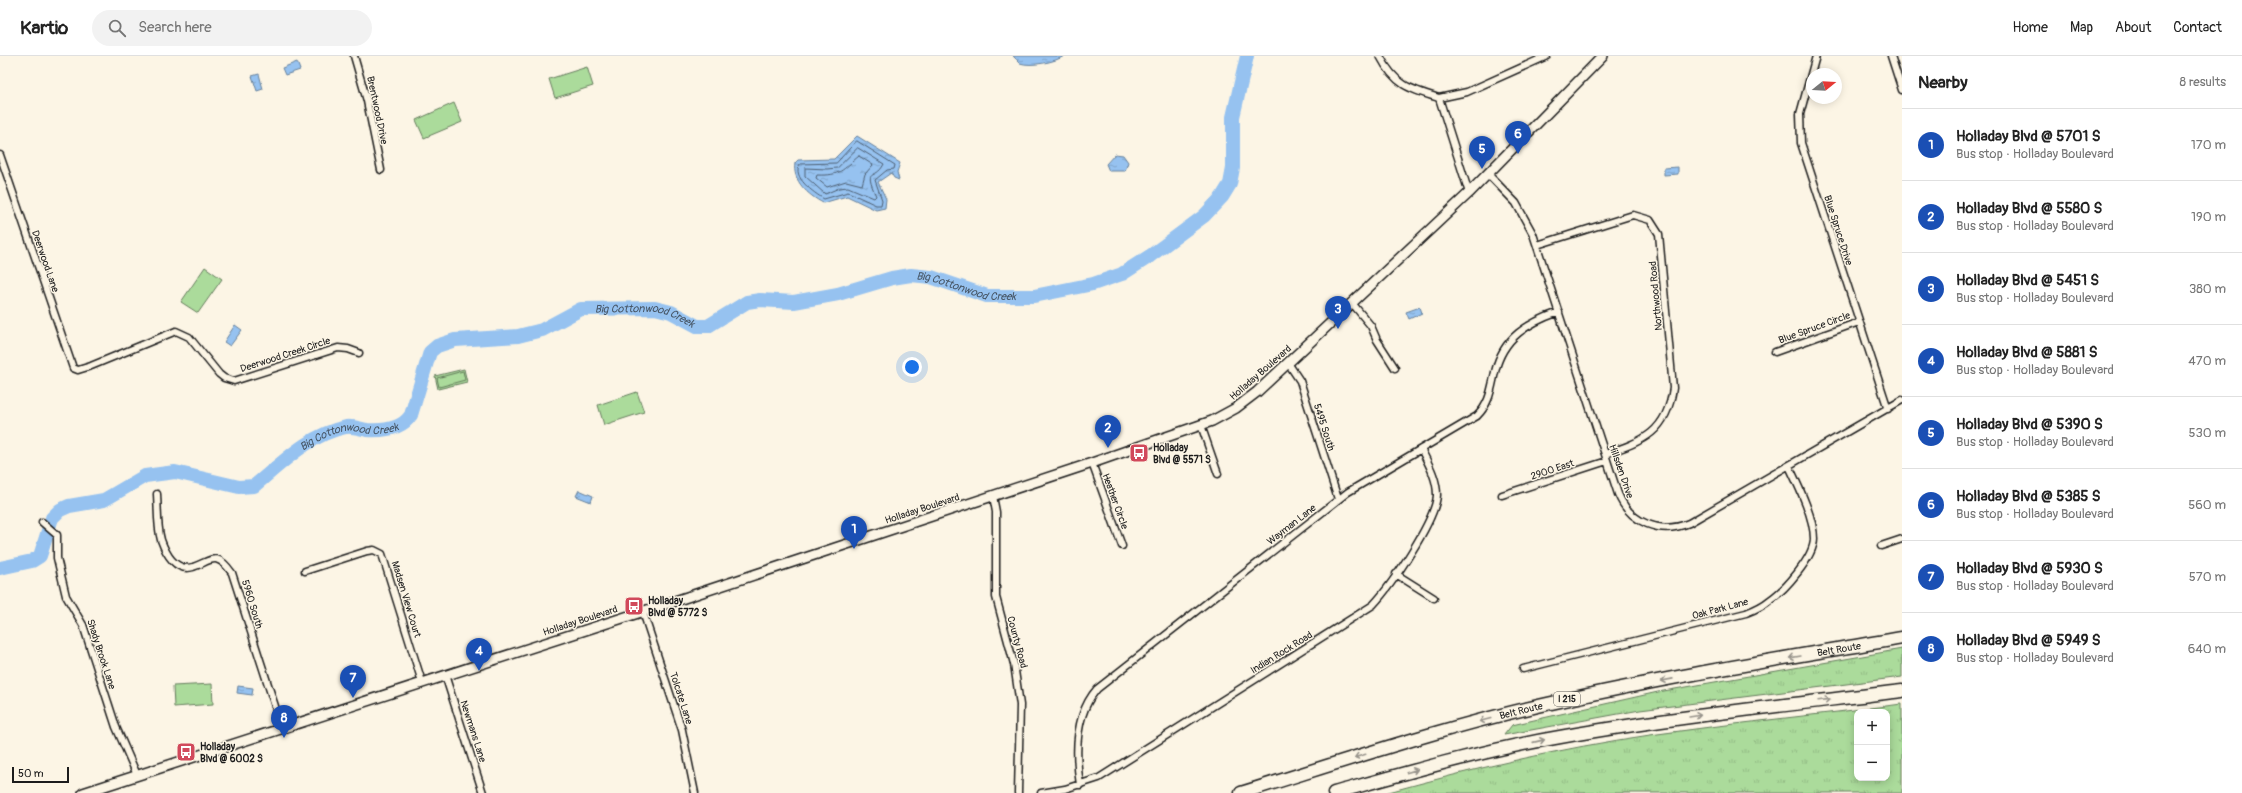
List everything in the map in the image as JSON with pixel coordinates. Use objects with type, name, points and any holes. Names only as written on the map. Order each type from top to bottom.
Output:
[{"type":"highway","name":"Belt Route","points":[[1240,793],[1403,742],[1554,702],[1703,673],[1902,638]]},
{"type":"highway","points":[[1334,793],[1439,764],[1559,737],[1703,715],[1902,691]]},
{"type":"main road","name":"Holladay Boulevard","points":[[83,793],[422,682],[643,612],[1092,463],[1201,425],[1236,408],[1288,363],[1469,193],[1603,56]]},
{"type":"street","name":"Brentwood Drive","points":[[354,56],[364,87],[381,170]]},
{"type":"street","points":[[1380,56],[1394,78],[1402,84],[1439,98],[1467,92],[1547,56]]},
{"type":"street","name":"Blue Spruce Drive","points":[[1816,56],[1801,107],[1800,136],[1888,409]]},
{"type":"street","points":[[1891,56],[1902,90]]},
{"type":"street","points":[[1439,98],[1469,193]]},
{"type":"street","name":"Deerwood Lane","points":[[0,155],[64,346],[73,368],[78,370]]},
{"type":"street","name":"Hillsden Drive","points":[[1488,174],[1521,210],[1537,245],[1618,494],[1628,511],[1644,523],[1664,528],[1677,527],[1695,520],[1902,400]]},
{"type":"street","name":"Northwood Road","points":[[1537,245],[1633,215],[1650,220],[1659,234],[1673,382],[1672,400],[1668,412],[1652,434],[1639,442],[1605,454]]},
{"type":"street","points":[[1352,303],[1372,326],[1377,340],[1396,368]]},
{"type":"street","name":"Wayman Lane","points":[[1080,785],[1078,760],[1081,720],[1085,706],[1097,689],[1338,499],[1477,416],[1488,401],[1498,362],[1510,341],[1529,324],[1559,312]]},
{"type":"street","name":"Blue Spruce Circle","points":[[1776,352],[1859,322]]},
{"type":"street","name":"Deerwood Creek Circle","points":[[78,370],[176,331],[189,336],[219,374],[230,380],[246,378],[338,348],[344,348],[359,353]]},
{"type":"street","name":"5495 South","points":[[1288,363],[1300,381],[1338,499]]},
{"type":"street","points":[[1201,425],[1218,474]]},
{"type":"street","name":"Indian Rock Road","points":[[1041,793],[1080,785],[1099,778],[1363,613],[1378,600],[1427,525],[1436,502],[1435,481],[1421,449]]},
{"type":"street","name":"2900 East","points":[[1502,495],[1607,461]]},
{"type":"street","name":"Heather Circle","points":[[1092,463],[1122,546]]},
{"type":"street","name":"Oak Park Lane","points":[[1523,669],[1746,613],[1770,601],[1786,586],[1810,553],[1814,544],[1814,535],[1806,508],[1789,466]]},
{"type":"street","name":"5960 South","points":[[157,494],[161,539],[171,560],[178,566],[188,568],[204,560],[214,559],[223,563],[232,572],[282,728]]},
{"type":"street","name":"County Road","points":[[993,496],[996,512],[996,597],[1014,664],[1020,705],[1018,793]]},
{"type":"street","name":"Shady Brook Lane","points":[[42,522],[53,529],[57,535],[57,558],[66,596],[83,625],[116,727],[137,775]]},
{"type":"street","points":[[1881,546],[1902,539]]},
{"type":"street","name":"Madsen View Court","points":[[305,571],[367,551],[374,550],[382,554],[422,682]]},
{"type":"street","points":[[1396,574],[1434,598]]},
{"type":"street","name":"Tolcate Lane","points":[[643,612],[682,730],[696,793]]},
{"type":"street","name":"Newmans Lane","points":[[445,675],[483,793]]},
{"type":"green space","points":[[587,67],[593,86],[555,98],[549,79]]},
{"type":"green space","points":[[454,103],[462,122],[424,138],[416,120]]},
{"type":"green space","points":[[205,267],[222,279],[198,313],[181,302]]},
{"type":"green space","points":[[464,369],[467,382],[438,389],[435,376]]},
{"type":"green space","points":[[463,371],[465,380],[439,387],[437,378]]},
{"type":"green space","points":[[637,392],[644,412],[604,425],[598,405]]},
{"type":"green space","points":[[1902,649],[1902,677],[1640,710],[1504,735],[1512,725],[1658,692]]},
{"type":"green space","points":[[212,684],[213,704],[174,707],[173,686]]},
{"type":"green space","points":[[1902,704],[1902,793],[1385,793],[1517,760],[1583,746],[1650,735],[1854,710],[1854,781],[1890,781],[1890,709],[1861,709]]},
{"type":"water","points":[[1013,56],[1064,56],[1049,62],[1024,64],[1020,63]]},
{"type":"water","points":[[297,62],[300,70],[285,75],[282,68]]},
{"type":"water","points":[[259,74],[263,89],[257,91],[252,76]]},
{"type":"water","points":[[857,136],[900,163],[897,172],[899,180],[894,178],[891,173],[878,182],[886,199],[885,208],[876,210],[847,196],[823,203],[802,187],[796,176],[795,163],[798,160],[834,159]]},
{"type":"water","points":[[1115,154],[1123,155],[1128,162],[1125,171],[1109,171],[1106,164]]},
{"type":"water","points":[[1678,167],[1678,174],[1664,175],[1664,168]]},
{"type":"water","points":[[1420,307],[1422,313],[1409,319],[1406,312]]},
{"type":"water","points":[[235,325],[242,330],[230,346],[224,342]]},
{"type":"water","points":[[579,490],[593,496],[591,502],[576,496]]},
{"type":"water","points":[[238,686],[253,688],[252,695],[237,693]]},
{"type":"waterway","name":"Big Cottonwood Creek","points":[[0,568],[32,561],[40,556],[52,518],[60,510],[69,506],[104,500],[145,476],[175,472],[239,487],[254,486],[297,450],[320,436],[346,427],[373,430],[392,428],[403,423],[411,415],[430,352],[437,346],[455,340],[518,336],[542,330],[581,309],[655,308],[671,312],[697,326],[708,326],[747,302],[760,300],[794,302],[838,294],[892,278],[911,275],[931,277],[987,296],[1034,296],[1093,284],[1122,274],[1150,256],[1204,216],[1222,197],[1230,184],[1233,168],[1233,117],[1247,56]]},
{"type":"place","name":"Holladay Blvd @ 5385 S","points":[[1518,154]]},
{"type":"place","name":"Holladay Blvd @ 5390 S","points":[[1482,169]]},
{"type":"place","name":"Holladay Blvd @ 5451 S","points":[[1338,329]]},
{"type":"place","name":"Holladay Blvd @ 5580 S","points":[[1108,448]]},
{"type":"place","name":"Holladay Blvd @ 5571 S","points":[[1139,453]]},
{"type":"place","name":"Holladay Blvd @ 5701 S","points":[[854,549]]},
{"type":"place","name":"Holladay Blvd @ 5772 S","points":[[634,606]]},
{"type":"place","name":"Holladay Blvd @ 5881 S","points":[[479,671]]},
{"type":"place","name":"Holladay Blvd @ 5930 S","points":[[353,698]]},
{"type":"place","name":"Holladay Blvd @ 5949 S","points":[[284,738]]},
{"type":"place","name":"Holladay Blvd @ 6002 S","points":[[186,752]]}]
